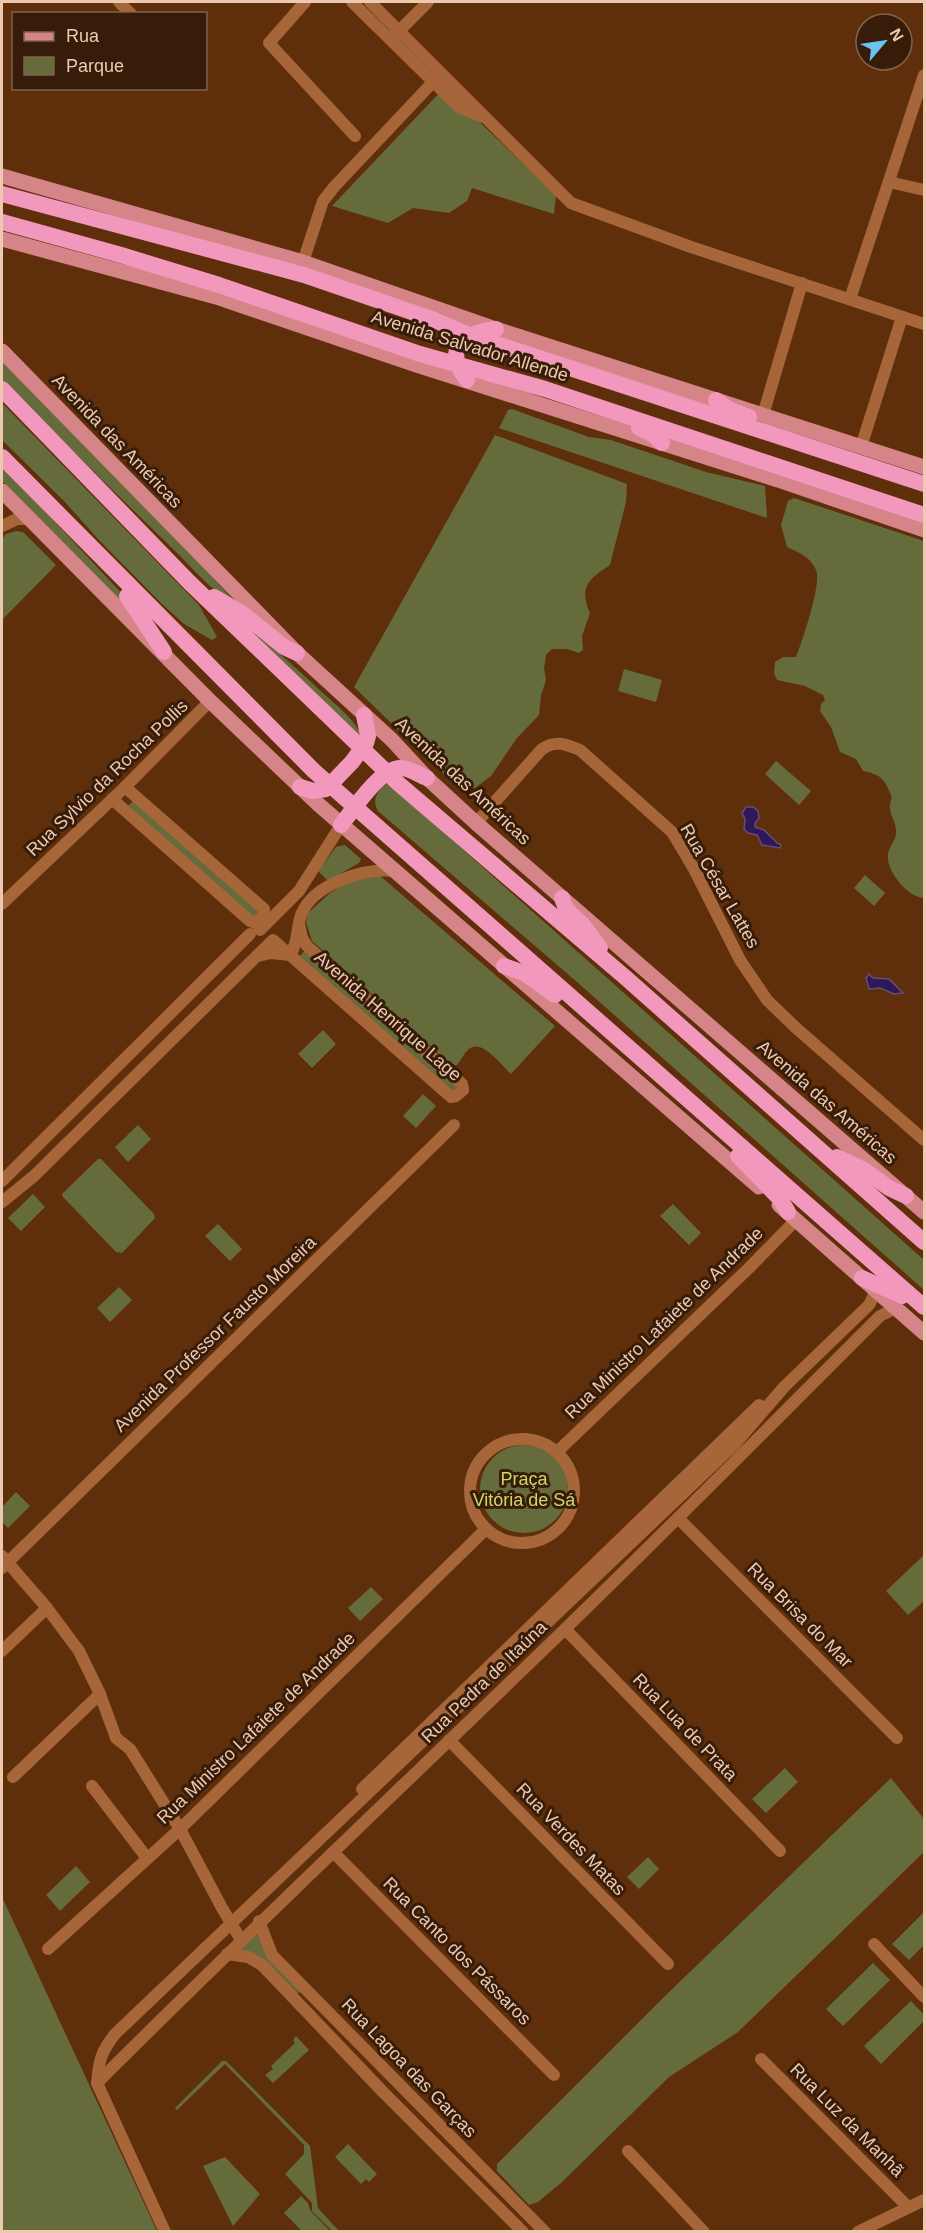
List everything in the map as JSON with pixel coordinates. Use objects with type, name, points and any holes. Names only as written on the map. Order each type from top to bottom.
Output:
[{"type":"highway","name":"Avenida Salvador Allende","points":[[2,194],[304,275],[441,323],[468,335],[860,465],[924,484]]},
{"type":"highway","name":"Avenida Salvador Allende","points":[[2,222],[219,285],[420,354],[544,389],[924,515]]},
{"type":"highway","points":[[467,381],[458,363],[458,348],[468,335],[496,329]]},
{"type":"highway","points":[[544,389],[556,398],[648,432],[662,443]]},
{"type":"highway","points":[[2,390],[189,582],[386,772],[626,978],[924,1242]]},
{"type":"highway","points":[[716,400],[730,410],[851,458],[860,465]]},
{"type":"highway","points":[[2,457],[114,572],[331,785],[924,1307]]},
{"type":"highway","points":[[114,572],[120,586],[164,652]]},
{"type":"highway","points":[[189,582],[243,614],[284,647],[297,653]]},
{"type":"highway","points":[[300,787],[313,791],[322,790],[331,785],[362,748],[368,736],[364,715]]},
{"type":"highway","points":[[341,825],[386,772],[405,768],[427,778]]},
{"type":"highway","points":[[562,898],[566,909],[626,978]]},
{"type":"highway","points":[[504,966],[524,973],[550,992],[595,1019]]},
{"type":"highway","points":[[692,1103],[712,1130],[780,1199],[792,1216]]},
{"type":"highway","points":[[811,1143],[864,1170],[889,1188],[906,1196]]},
{"type":"highway","points":[[862,1278],[893,1291],[924,1316]]},
{"type":"main road","name":"Avenida Salvador Allende","points":[[2,176],[303,262],[496,329],[924,467]]},
{"type":"main road","name":"Avenida Salvador Allende","points":[[2,239],[216,297],[924,530]]},
{"type":"main road","name":"Avenida das Américas","points":[[2,351],[297,653],[392,740],[427,778],[476,824],[924,1212]]},
{"type":"main road","points":[[2,491],[210,701],[341,825],[924,1333]]},
{"type":"street","points":[[305,2],[269,43],[355,136]]},
{"type":"street","points":[[352,2],[395,35],[437,77],[459,107],[492,123],[572,203],[691,247],[924,324]]},
{"type":"street","points":[[370,2],[395,35]]},
{"type":"street","points":[[395,35],[428,2]]},
{"type":"street","points":[[850,299],[924,75]]},
{"type":"street","points":[[303,262],[323,201],[333,187],[437,77]]},
{"type":"street","points":[[889,182],[924,190]]},
{"type":"street","points":[[763,416],[802,284]]},
{"type":"street","points":[[861,447],[902,317]]},
{"type":"street","points":[[2,526],[17,519],[28,519]]},
{"type":"street","name":"Rua Sylvio da Rocha Pollis","points":[[2,904],[125,787],[210,701]]},
{"type":"street","name":"Rua César Lattes","points":[[476,824],[542,749],[551,744],[561,743],[580,750],[672,832],[694,869],[741,960],[767,1000],[924,1140]]},
{"type":"street","points":[[2,1180],[252,929],[263,915],[264,909],[125,787]]},
{"type":"street","points":[[112,799],[257,932],[299,891],[341,825]]},
{"type":"street","points":[[2,1202],[34,1176],[256,956],[271,953],[291,955],[297,945],[299,924],[304,910],[329,885],[363,872],[378,869],[393,871]]},
{"type":"street","points":[[312,871],[329,885]]},
{"type":"street","name":"Avenida Henrique Lage","points":[[256,956],[273,940],[451,1097],[460,1094],[463,1090],[462,1084],[307,946],[302,938],[299,924]]},
{"type":"street","name":"Avenida Professor Fausto Moreira","points":[[3,1562],[454,1125]]},
{"type":"street","name":"Rua Ministro Lafaiete de Andrade","points":[[557,1452],[749,1269],[792,1216]]},
{"type":"street","name":"Rua Pedra de Itaúna","points":[[97,2083],[97,2058],[116,2034],[230,1921],[734,1445],[784,1387],[869,1305],[876,1291]]},
{"type":"street","name":"Rua Pedra de Itaúna","points":[[97,2083],[226,1954],[334,1853],[565,1629],[880,1316],[896,1308]]},
{"type":"street","points":[[230,1921],[779,1385],[802,1369],[814,1382]]},
{"type":"street","points":[[784,1387],[797,1399]]},
{"type":"street","points":[[524,1439],[541,1443],[557,1452],[567,1465],[573,1481],[574,1497],[570,1513],[561,1527],[548,1537],[532,1543],[515,1544],[499,1539],[486,1529],[475,1515],[470,1497],[471,1479],[478,1463],[490,1449],[506,1441],[524,1439]]},
{"type":"street","name":"Rua Brisa do Mar","points":[[678,1518],[897,1738]]},
{"type":"street","name":"Rua Ministro Lafaiete de Andrade","points":[[48,1949],[180,1829],[486,1529]]},
{"type":"street","points":[[3,1562],[47,1608],[79,1651],[100,1694],[116,1738],[130,1749],[180,1829],[241,1940]]},
{"type":"street","points":[[2,1651],[47,1608]]},
{"type":"street","name":"Rua Lua de Prata","points":[[565,1629],[780,1851]]},
{"type":"street","points":[[13,1777],[100,1694]]},
{"type":"street","name":"Rua Verdes Matas","points":[[449,1740],[668,1964]]},
{"type":"street","points":[[92,1786],[147,1858]]},
{"type":"street","name":"Rua Canto dos Pássaros","points":[[334,1853],[554,2075]]},
{"type":"street","name":"Rua Lagoa das Garças","points":[[259,1922],[272,1955],[545,2232]]},
{"type":"street","points":[[874,1944],[924,1997]]},
{"type":"street","name":"Rua Lagoa das Garças","points":[[226,1954],[248,1957],[262,1965],[383,2092],[523,2232]]},
{"type":"street","name":"Rua Luz da Manhã","points":[[761,2059],[908,2207]]},
{"type":"street","points":[[97,2083],[165,2232]]},
{"type":"street","points":[[628,2151],[704,2232]]},
{"type":"street","points":[[858,2232],[924,2200]]},
{"type":"street","points":[[877,2232],[924,2209]]},
{"type":"green space","points":[[444,88],[556,195],[554,214],[472,188],[467,201],[449,213],[413,208],[388,223],[332,206]]},
{"type":"green space","points":[[2,357],[174,535],[237,604],[219,593],[202,578],[2,380]]},
{"type":"green space","points":[[2,403],[199,605],[217,637],[212,640],[184,624],[162,604],[2,440]]},
{"type":"green space","points":[[512,409],[589,437],[611,440],[706,472],[765,486],[767,518],[499,428],[508,410]]},
{"type":"green space","points":[[495,435],[627,484],[626,502],[610,565],[592,579],[586,590],[585,596],[590,613],[582,636],[583,650],[579,653],[567,649],[552,649],[546,655],[544,669],[546,680],[541,695],[539,715],[517,738],[491,776],[475,788],[454,784],[354,687]]},
{"type":"green space","points":[[2,465],[125,597],[120,600],[2,481]]},
{"type":"green space","points":[[794,498],[924,541],[924,898],[911,894],[905,889],[894,876],[888,861],[888,852],[896,836],[896,828],[890,812],[892,798],[885,783],[875,774],[863,771],[856,759],[840,752],[831,727],[820,711],[821,704],[825,700],[823,695],[805,686],[777,680],[774,673],[775,662],[783,657],[796,657],[816,587],[817,577],[814,565],[804,556],[787,547],[781,525],[788,501]]},
{"type":"green space","points":[[16,531],[23,532],[56,565],[2,620],[2,539],[6,534]]},
{"type":"green space","points":[[231,611],[344,712],[358,728],[361,734],[359,737]]},
{"type":"green space","points":[[624,669],[662,680],[656,702],[618,691]]},
{"type":"green space","points":[[776,761],[811,791],[799,805],[765,774]]},
{"type":"green space","points":[[388,783],[924,1260],[924,1290],[577,982],[378,811],[375,799]]},
{"type":"green space","points":[[133,801],[258,911],[253,917],[128,806]]},
{"type":"green space","points":[[345,845],[361,859],[359,863],[328,881],[318,871],[336,847]]},
{"type":"green space","points":[[379,875],[555,1026],[511,1074],[492,1054],[480,1047],[469,1049],[457,1065],[452,1066],[312,941],[306,922],[308,913],[330,893],[354,878]]},
{"type":"green space","points":[[865,875],[885,893],[874,906],[854,888]]},
{"type":"green space","points":[[303,952],[456,1084],[457,1088],[452,1092],[300,956]]},
{"type":"green space","points":[[323,1030],[336,1044],[312,1068],[298,1054]]},
{"type":"green space","points":[[423,1094],[436,1106],[416,1128],[403,1116]]},
{"type":"green space","points":[[138,1125],[151,1139],[128,1162],[115,1147]]},
{"type":"green space","points":[[98,1159],[101,1159],[154,1214],[155,1218],[122,1253],[116,1252],[62,1194]]},
{"type":"green space","points":[[33,1194],[45,1207],[21,1231],[8,1218]]},
{"type":"green space","points":[[673,1204],[701,1233],[689,1245],[660,1216]]},
{"type":"green space","points":[[218,1224],[242,1249],[230,1261],[205,1236]]},
{"type":"green space","points":[[119,1287],[132,1300],[110,1322],[97,1308]]},
{"type":"green space","name":"Praça Vitória de Sá","points":[[524,1445],[541,1449],[555,1458],[564,1472],[568,1489],[564,1506],[555,1520],[541,1529],[524,1533],[507,1529],[493,1520],[484,1506],[480,1489],[484,1472],[493,1458],[507,1449]]},
{"type":"green space","points":[[16,1492],[30,1506],[8,1528],[2,1522],[2,1507]]},
{"type":"green space","points":[[924,1555],[924,1601],[908,1615],[886,1591]]},
{"type":"green space","points":[[371,1587],[383,1599],[360,1621],[348,1608]]},
{"type":"green space","points":[[785,1768],[798,1782],[766,1813],[752,1799]]},
{"type":"green space","points":[[891,1778],[924,1819],[924,1852],[738,2032],[669,2077],[561,2183],[538,2202],[529,2205],[497,2171],[497,2164],[666,1995]]},
{"type":"green space","points":[[648,1857],[659,1869],[639,1889],[627,1877]]},
{"type":"green space","points":[[76,1866],[90,1882],[60,1911],[46,1895]]},
{"type":"green space","points":[[2,1897],[157,2231],[2,2231]]},
{"type":"green space","points":[[924,1912],[924,1945],[909,1960],[892,1944]]},
{"type":"green space","points":[[258,1934],[267,1955],[301,1992],[295,1994],[238,1949]]},
{"type":"green space","points":[[873,1963],[890,1980],[843,2026],[826,2009]]},
{"type":"green space","points":[[911,2001],[924,2015],[924,2021],[881,2064],[864,2046]]},
{"type":"green space","points":[[296,2036],[309,2050],[273,2083],[265,2075],[295,2043],[293,2040]]},
{"type":"green space","points":[[222,2061],[226,2061],[310,2146],[318,2208],[339,2231],[332,2231],[312,2211],[312,2203],[285,2174],[304,2154],[304,2145],[225,2064],[177,2110],[175,2108]]},
{"type":"green space","points":[[348,2144],[377,2174],[369,2182],[366,2179],[361,2184],[335,2157]]},
{"type":"green space","points":[[225,2157],[260,2194],[233,2226],[203,2166]]},
{"type":"green space","points":[[301,2196],[308,2203],[310,2210],[330,2231],[302,2231],[284,2213]]},
{"type":"shaded area","points":[[746,807],[753,807],[758,811],[759,818],[755,827],[764,830],[781,845],[780,848],[762,845],[757,835],[748,833],[744,829],[745,819],[742,813]]},
{"type":"shaded area","points":[[869,974],[873,978],[889,979],[903,993],[894,994],[880,988],[869,989],[866,978]]}]
